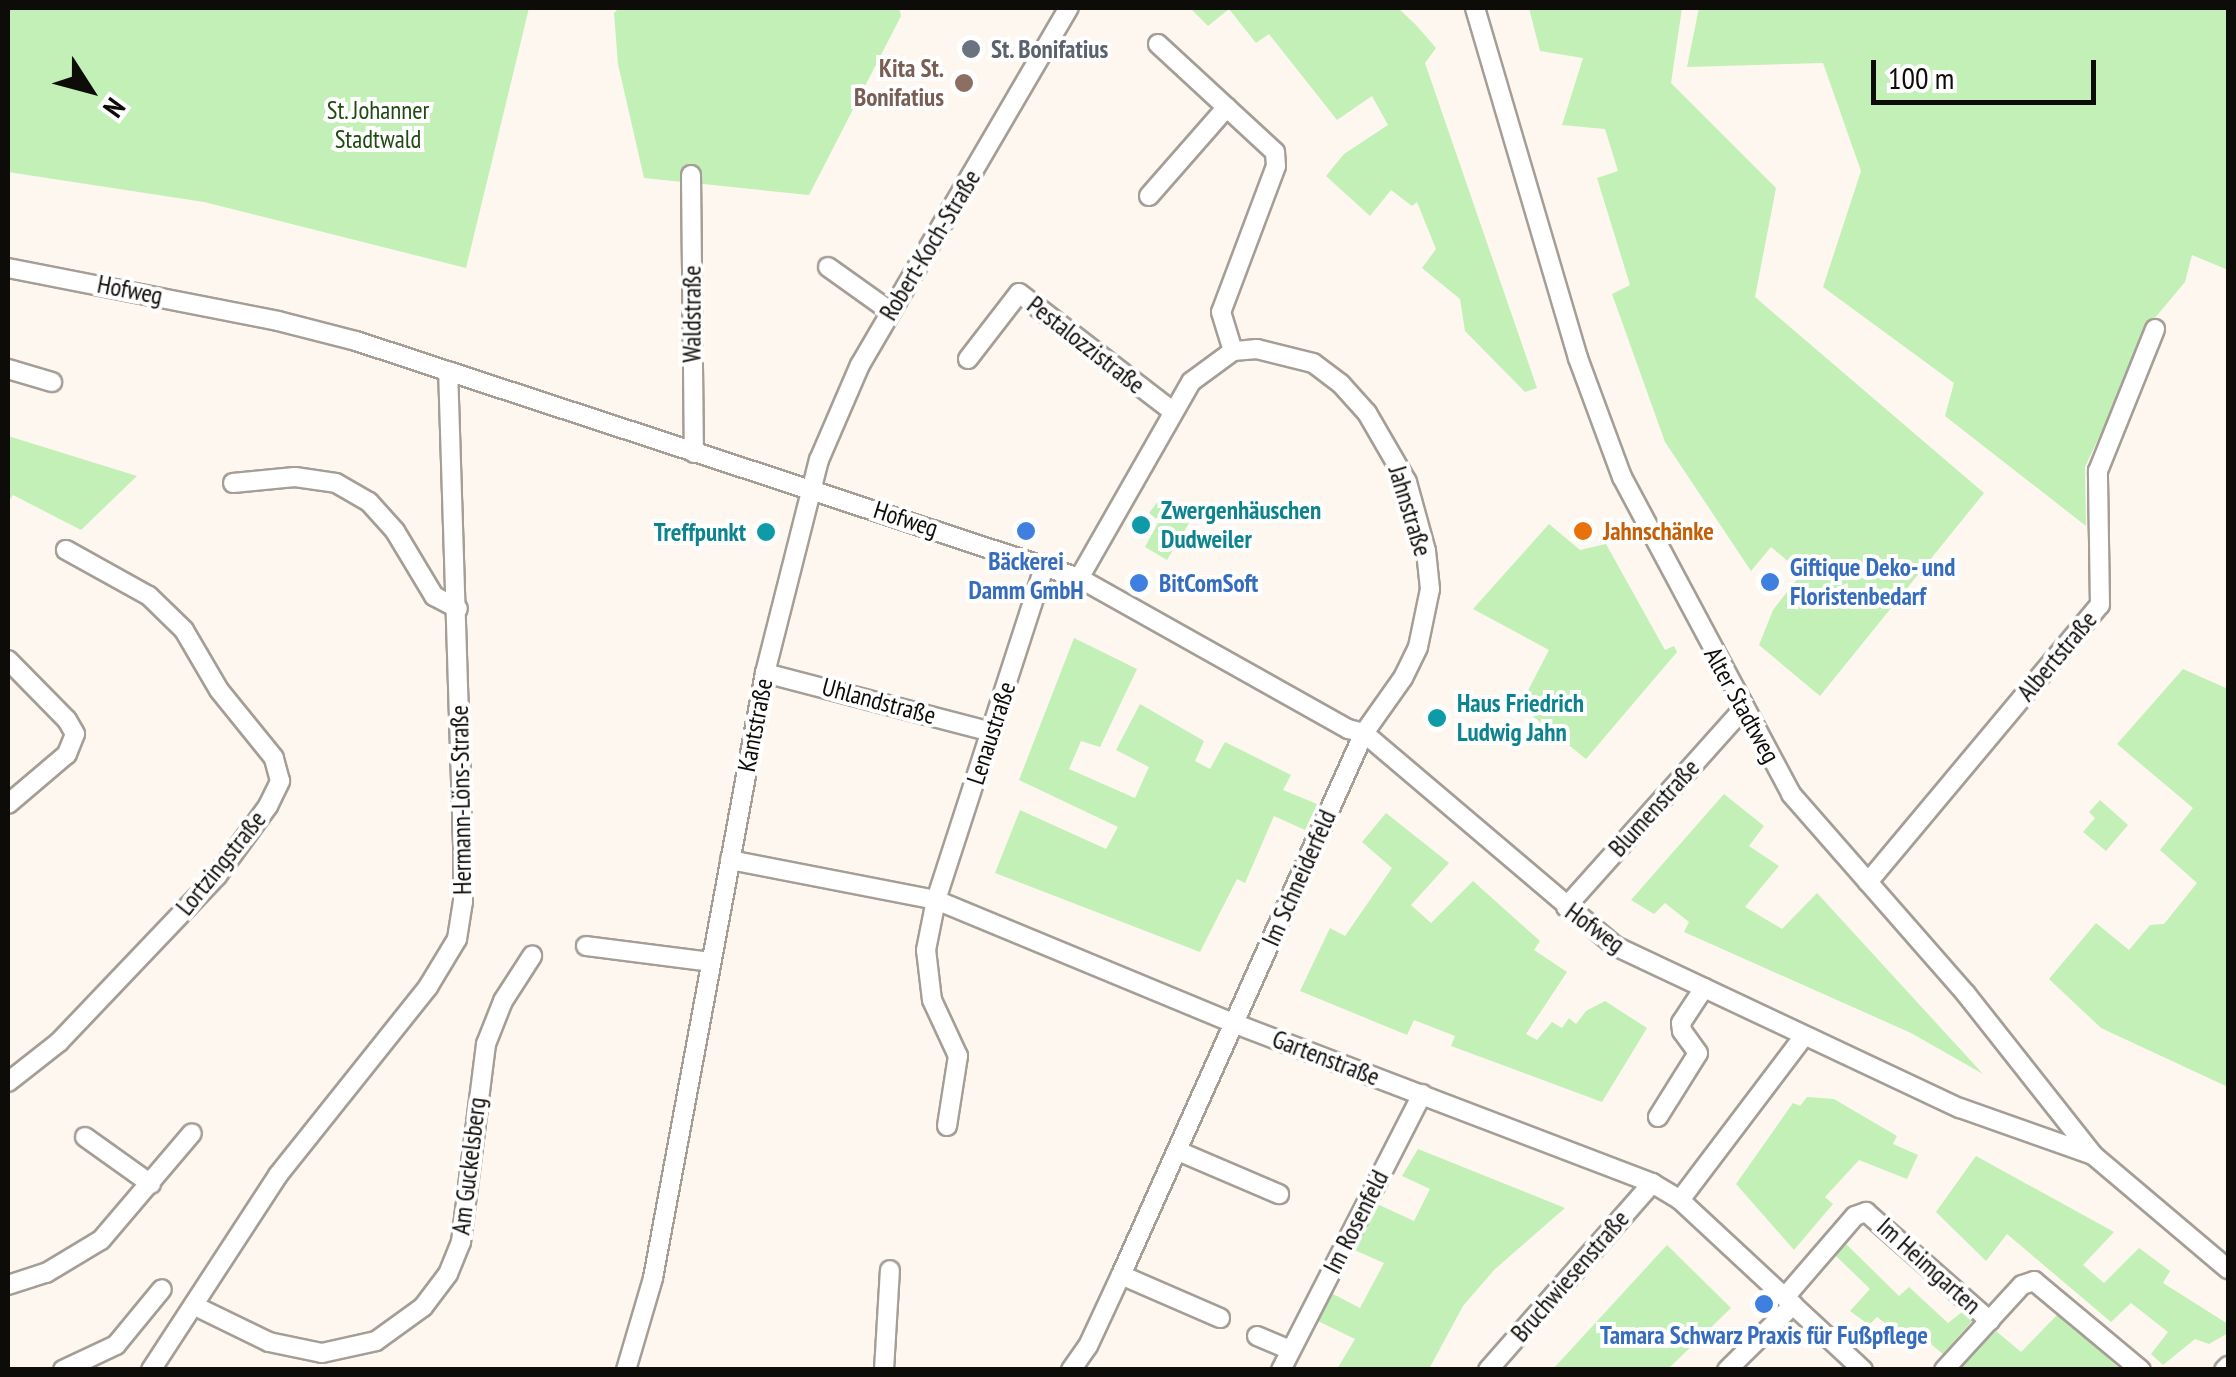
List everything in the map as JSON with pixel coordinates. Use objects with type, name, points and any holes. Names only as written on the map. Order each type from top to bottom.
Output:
[{"type":"street","name":"Robert-Koch-Straße","points":[[811,490],[842,400],[1069,8]]},
{"type":"street","name":"Alter Stadtweg","points":[[1475,8],[1578,358],[1622,477],[1791,794],[1966,994],[2093,1156],[2228,1270]]},
{"type":"street","points":[[1079,578],[1171,410],[1190,382],[1233,351],[1221,312],[1276,166],[1275,152],[1158,44]]},
{"type":"street","points":[[1149,196],[1227,107]]},
{"type":"street","name":"Waldstraße","points":[[691,176],[694,453]]},
{"type":"street","points":[[828,267],[891,312]]},
{"type":"street","name":"Hofweg","points":[[8,268],[278,320],[448,371],[1079,578],[1348,728],[1364,733],[1616,946],[1960,1108],[2093,1156]]},
{"type":"street","name":"Pestalozzistraße","points":[[968,359],[1019,294],[1171,410]]},
{"type":"street","name":"Albertstraße","points":[[1868,882],[2100,604],[2098,472],[2155,329]]},
{"type":"street","name":"Jahnstraße","points":[[1233,351],[1258,349],[1293,354],[1341,384],[1378,428],[1406,482],[1426,551],[1430,589],[1427,620],[1403,678],[1364,733]]},
{"type":"street","points":[[8,370],[52,382]]},
{"type":"street","name":"Hermann-Löns-Straße","points":[[151,1370],[278,1175],[428,987],[456,939],[463,902],[458,609],[448,371]]},
{"type":"street","points":[[233,483],[296,477],[336,483],[369,502],[395,531],[434,596],[458,609]]},
{"type":"street","name":"Kantstraße","points":[[626,1370],[652,1278],[765,673],[811,490]]},
{"type":"street","name":"Lortzingstraße","points":[[8,1082],[60,1042],[217,876],[268,806],[280,781],[274,758],[219,690],[184,630],[149,596],[66,550]]},
{"type":"street","name":"Lenaustraße","points":[[946,1126],[958,1056],[932,1000],[925,966],[936,900],[1045,564]]},
{"type":"street","points":[[8,660],[67,720],[75,734],[67,754],[8,804]]},
{"type":"street","name":"Uhlandstraße","points":[[765,673],[992,732]]},
{"type":"street","name":"Blumenstraße","points":[[1566,907],[1743,709]]},
{"type":"street","name":"Im Schneiderfeld","points":[[1071,1370],[1088,1346],[1122,1275],[1364,733]]},
{"type":"street","name":"Gartenstraße","points":[[730,860],[936,900],[1233,1023],[1652,1183],[1680,1200],[1863,1370]]},
{"type":"street","points":[[586,946],[711,962]]},
{"type":"street","name":"Am Guckelsberg","points":[[195,1306],[279,1346],[322,1353],[376,1341],[423,1307],[448,1274],[461,1242],[479,1081],[489,1034],[517,974],[532,956]]},
{"type":"street","points":[[1658,1117],[1698,1053],[1682,1031],[1682,1024],[1704,988]]},
{"type":"street","points":[[1680,1200],[1804,1036]]},
{"type":"street","name":"Im Rosenfeld","points":[[1280,1370],[1422,1094]]},
{"type":"street","points":[[8,1285],[46,1273],[88,1250],[118,1223],[192,1133]]},
{"type":"street","points":[[85,1138],[151,1184]]},
{"type":"street","points":[[1178,1151],[1279,1194]]},
{"type":"street","name":"Bruchwiesenstraße","points":[[1488,1370],[1652,1183]]},
{"type":"street","name":"Im Heimgarten","points":[[1789,1301],[1855,1216],[1866,1212],[1990,1321]]},
{"type":"street","points":[[884,1370],[890,1270]]},
{"type":"street","points":[[1122,1275],[1220,1318]]},
{"type":"street","points":[[1944,1370],[2022,1285],[2034,1281],[2141,1370]]},
{"type":"street","points":[[63,1370],[116,1344],[162,1289]]},
{"type":"street","points":[[1728,1370],[1789,1301]]},
{"type":"street","points":[[1258,1336],[1290,1350]]},
{"type":"green space","name":"St. Johanner Stadtwald","points":[[8,8],[529,8],[466,268],[204,202],[8,172]]},
{"type":"green space","points":[[619,8],[899,8],[901,16],[809,195],[644,178],[618,64],[614,13]]},
{"type":"green space","points":[[1190,8],[1398,8],[1416,25],[1436,48],[1425,63],[1537,388],[1525,392],[1465,331],[1460,299],[1422,268],[1436,249],[1417,202],[1412,206],[1391,190],[1370,216],[1326,176],[1344,154],[1388,125],[1372,96],[1337,120],[1269,34],[1256,43],[1229,9],[1208,26]]},
{"type":"green space","points":[[1529,8],[1682,8],[1671,83],[1776,188],[1755,297],[1984,493],[1820,696],[1759,645],[1773,610],[1802,573],[1771,547],[1751,571],[1665,442],[1612,294],[1630,285],[1597,178],[1618,171],[1605,129],[1562,125],[1583,58],[1540,51]]},
{"type":"green space","points":[[1699,8],[2228,8],[2228,270],[2192,255],[2185,282],[2154,319],[2085,467],[2086,526],[1945,416],[1954,383],[1823,287],[1861,171],[1823,63],[1687,67]]},
{"type":"green space","points":[[8,436],[137,476],[81,530],[13,495],[8,502]]},
{"type":"green space","points":[[1159,500],[1189,523],[1167,560],[1145,547],[1159,521],[1149,513]]},
{"type":"green space","points":[[1549,524],[1580,550],[1606,544],[1665,650],[1674,646],[1677,652],[1586,759],[1520,706],[1549,650],[1473,609]]},
{"type":"green space","points":[[1074,638],[1137,669],[1100,747],[1081,741],[1069,769],[1135,798],[1149,767],[1116,750],[1140,704],[1204,741],[1195,761],[1210,769],[1225,742],[1291,775],[1283,790],[1317,804],[1305,830],[1274,816],[1245,883],[1237,879],[1200,952],[995,873],[1020,810],[1106,849],[1118,827],[1019,780]]},
{"type":"green space","points":[[2183,669],[2228,689],[2228,1087],[2101,1028],[2049,979],[2096,923],[2129,950],[2150,925],[2164,924],[2197,883],[2160,850],[2193,808],[2117,744]]},
{"type":"green space","points":[[1724,794],[1764,826],[1749,846],[1779,866],[1745,907],[1782,929],[1817,893],[1983,1074],[1911,1033],[1684,932],[1689,922],[1665,903],[1654,914],[1631,900]]},
{"type":"green space","points":[[2100,800],[2128,825],[2106,851],[2083,832],[2095,818],[2089,812]]},
{"type":"green space","points":[[1386,813],[1449,863],[1411,905],[1431,923],[1473,881],[1540,941],[1534,950],[1567,972],[1526,1034],[1537,1040],[1552,1022],[1562,1028],[1569,1018],[1576,1024],[1586,1011],[1605,1001],[1647,1028],[1602,1102],[1451,1046],[1455,1036],[1414,1020],[1407,1035],[1300,991],[1330,928],[1345,936],[1392,868],[1362,842]]},
{"type":"green space","points":[[1807,1097],[1834,1099],[1897,1136],[1893,1144],[1918,1155],[1907,1179],[1859,1160],[1825,1197],[1833,1204],[1794,1250],[1736,1184],[1793,1103],[1800,1106]]},
{"type":"green space","points":[[1418,1149],[1565,1208],[1494,1270],[1463,1306],[1429,1369],[1337,1369],[1355,1339],[1316,1320],[1331,1293],[1360,1308],[1384,1263],[1352,1249],[1375,1203],[1414,1221],[1430,1189],[1402,1176]]},
{"type":"green space","points":[[1976,1156],[2114,1232],[2083,1265],[2104,1283],[2139,1248],[2170,1271],[2163,1283],[2228,1324],[2228,1333],[2209,1344],[2195,1339],[2163,1365],[2151,1354],[2168,1332],[2131,1303],[2111,1322],[2007,1234],[1986,1261],[1936,1212]]},
{"type":"green space","points":[[1845,1243],[1899,1296],[1909,1287],[1948,1323],[1962,1312],[1973,1320],[1943,1354],[1926,1340],[1918,1348],[1877,1317],[1869,1325],[1850,1311],[1870,1289],[1834,1254]]},
{"type":"green space","points":[[1667,1245],[1731,1308],[1668,1369],[1553,1369]]},
{"type":"green space","points":[[2058,1314],[2120,1369],[1959,1369],[1996,1331],[2021,1352]]},
{"type":"place","name":"St. Bonifatius","points":[[971,49]]},
{"type":"place","name":"Kita St. Bonifatius","points":[[964,83]]},
{"type":"place","name":"Zwergenhäuschen Dudweiler","points":[[1141,525]]},
{"type":"place","name":"Bäckerei Damm GmbH","points":[[1026,531]]},
{"type":"place","name":"Jahnschänke","points":[[1583,531]]},
{"type":"place","name":"Treffpunkt","points":[[766,532]]},
{"type":"place","name":"Giftique Deko- und Floristenbedarf","points":[[1770,582]]},
{"type":"place","name":"BitComSoft","points":[[1139,583]]},
{"type":"place","name":"Haus Friedrich Ludwig Jahn","points":[[1437,718]]},
{"type":"place","name":"Tamara Schwarz Praxis für Fußpflege","points":[[1764,1304]]}]
